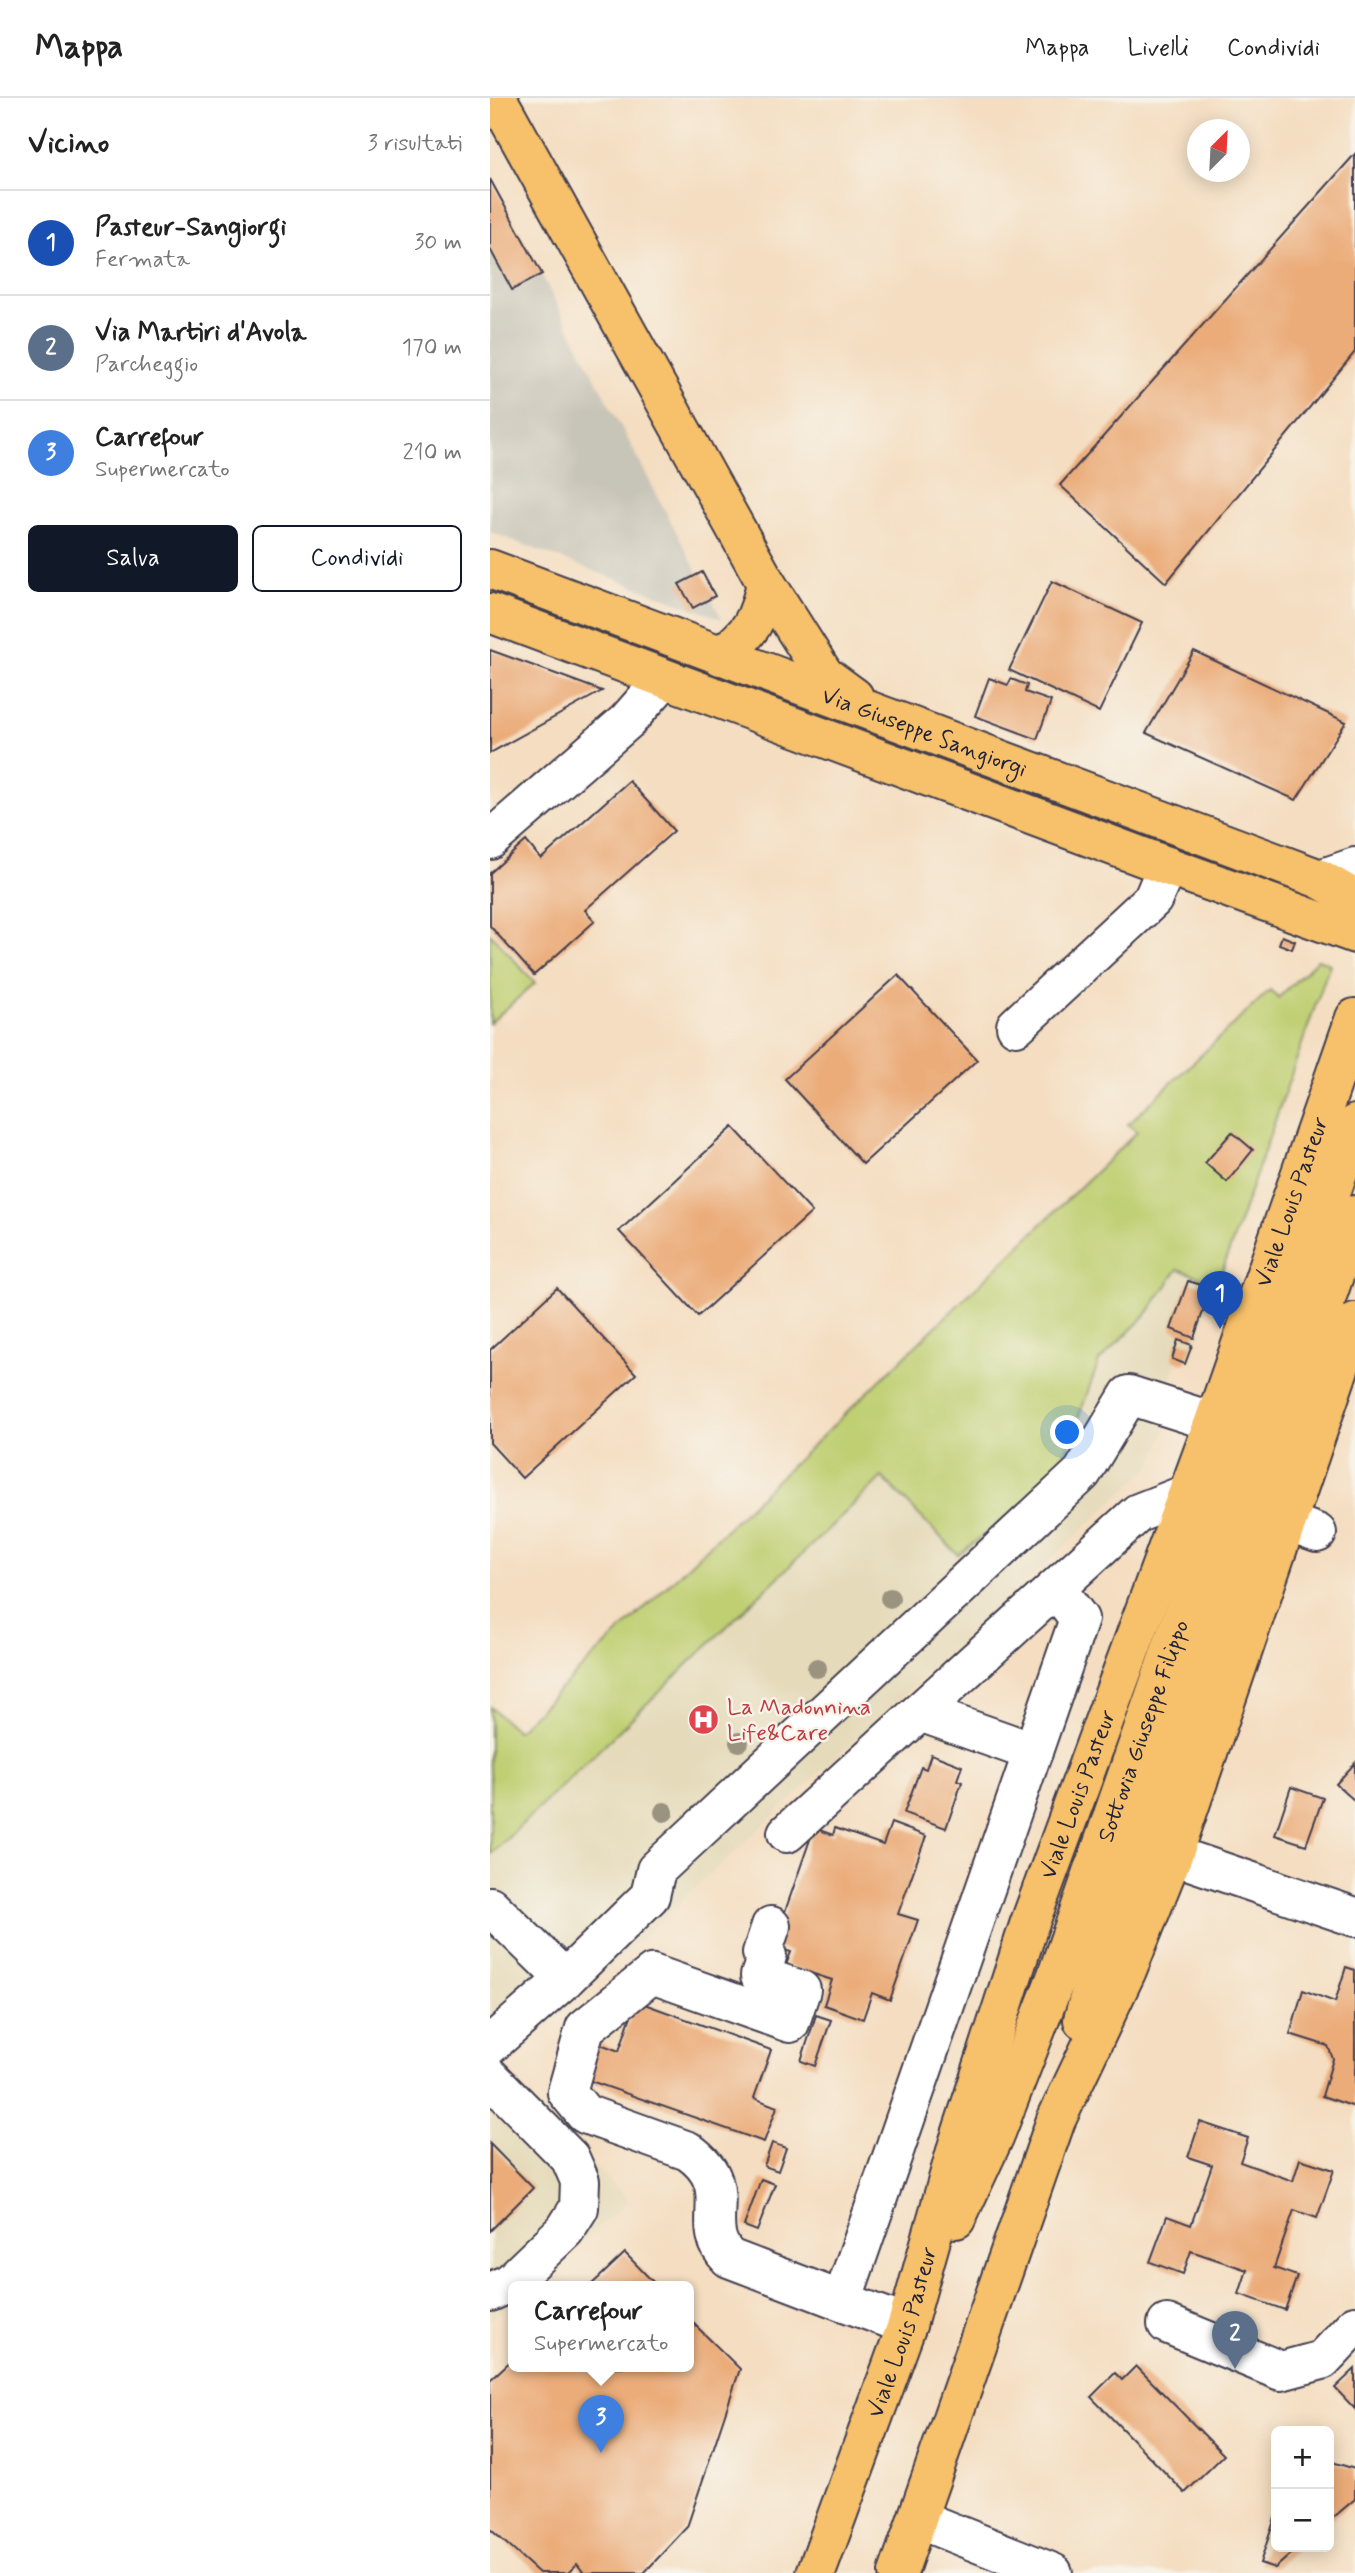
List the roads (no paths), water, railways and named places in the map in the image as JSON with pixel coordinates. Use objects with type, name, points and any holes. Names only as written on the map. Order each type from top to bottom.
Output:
[{"type":"main road","points":[[497,98],[766,583],[824,675],[878,714]]},
{"type":"main road","name":"Via Giuseppe Sangiorgi","points":[[490,569],[1320,879],[1355,899]]},
{"type":"main road","points":[[720,656],[744,637],[752,626],[766,583]]},
{"type":"main road","name":"Via Giuseppe Sangiorgi","points":[[490,613],[1355,934]]},
{"type":"main road","name":"Viale Louis Pasteur","points":[[816,2573],[907,2325],[958,2144],[1029,1925],[1189,1493],[1355,1018]]},
{"type":"main road","name":"Sottovia Giuseppe Filippo","points":[[907,2325],[995,2136],[1056,1978],[1355,1125]]},
{"type":"main road","name":"Sottovia Giuseppe Filippo","points":[[1056,2120],[1108,1929],[1355,1215]]},
{"type":"main road","points":[[898,2573],[1056,2120],[1127,1970],[1302,1527],[1355,1322]]},
{"type":"street","points":[[490,840],[627,721],[664,679]]},
{"type":"street","points":[[1016,1026],[1153,899],[1167,866]]},
{"type":"street","points":[[1320,879],[1355,867]]},
{"type":"street","points":[[490,2045],[565,1979],[650,1896],[656,1870],[1082,1473],[1129,1395],[1214,1422]]},
{"type":"street","points":[[787,1833],[1138,1513],[1189,1493]]},
{"type":"street","points":[[842,2301],[1079,1619],[1056,1588]]},
{"type":"street","points":[[920,1712],[1033,1752]]},
{"type":"street","points":[[1173,1855],[1355,1917]]},
{"type":"street","points":[[490,1906],[565,1979]]},
{"type":"street","points":[[771,1926],[762,1953],[767,1955],[760,1976],[801,1990],[790,2023],[652,1974],[585,2028],[567,2092],[585,2113],[688,2151],[709,2169],[715,2182],[717,2242],[729,2258],[907,2325]]},
{"type":"street","points":[[490,2077],[570,2158],[580,2181],[579,2208],[565,2230],[512,2281]]},
{"type":"street","points":[[490,2292],[508,2284]]},
{"type":"street","points":[[1167,2324],[1281,2371],[1322,2360],[1355,2325]]},
{"type":"street","points":[[918,2519],[1053,2573]]},
{"type":"place","name":"Pasteur-Sangiorgi","points":[[1220,1329]]},
{"type":"place","name":"La Madonnina Life&Care","points":[[704,1719]]},
{"type":"place","name":"Via Martiri d'Avola","points":[[1235,2369]]},
{"type":"place","name":"Carrefour","points":[[601,2453]]}]
